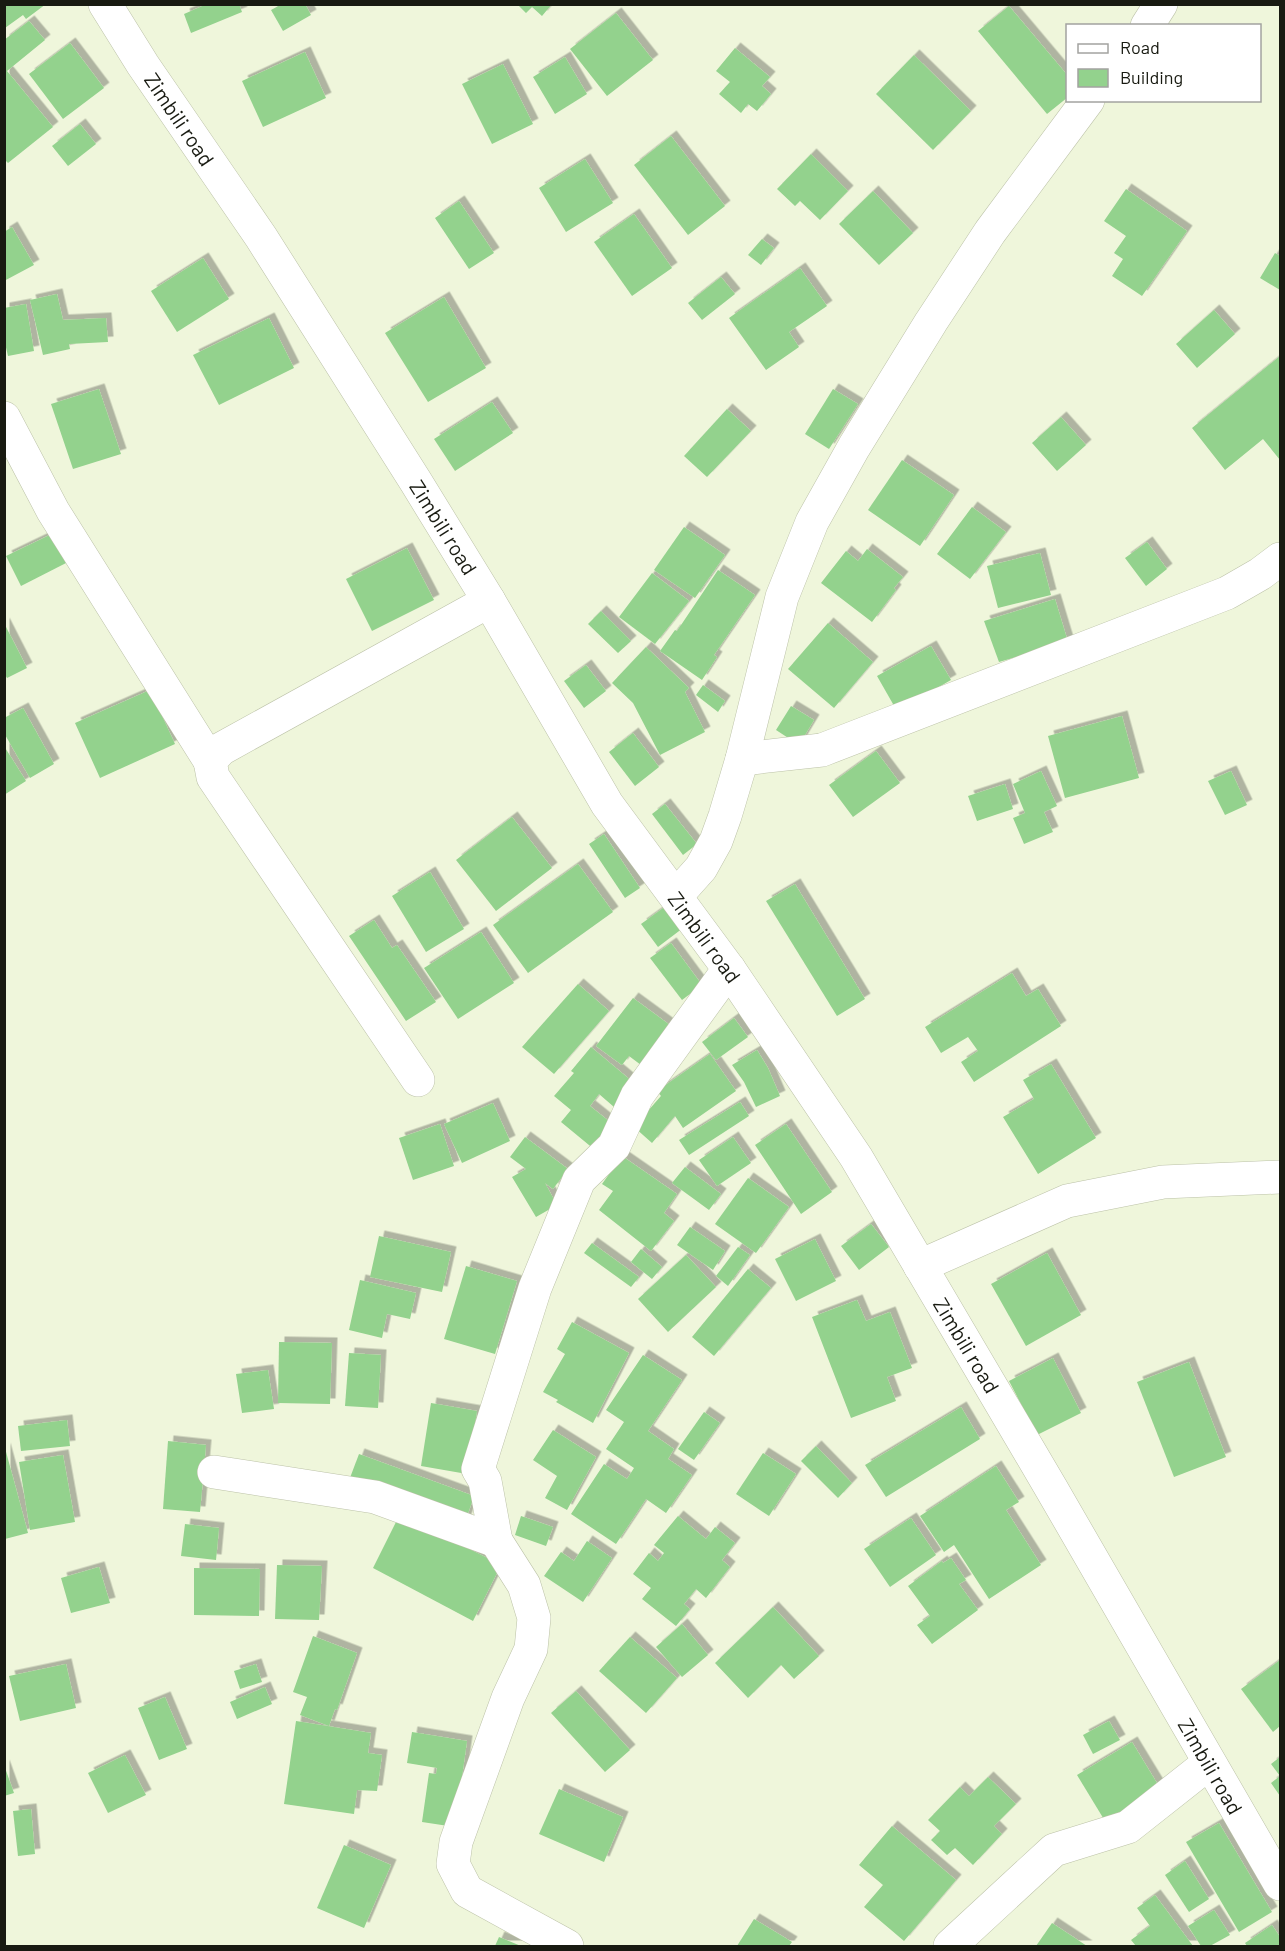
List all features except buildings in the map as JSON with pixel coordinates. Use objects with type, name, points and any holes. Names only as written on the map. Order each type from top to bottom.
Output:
[{"type":"street","name":"Zimbili road","points":[[105,4],[143,65],[261,237],[489,601],[607,804],[729,969],[856,1157],[1281,1884]]},
{"type":"street","points":[[1148,24],[1161,4]]},
{"type":"street","points":[[676,896],[701,868],[716,841],[742,759],[782,597],[812,522],[854,447],[937,312],[990,232],[1087,102]]},
{"type":"street","points":[[4,418],[53,511],[210,760],[213,777],[417,1080]]},
{"type":"street","points":[[742,759],[822,750],[1227,593],[1281,559]]},
{"type":"street","points":[[210,760],[220,749],[489,601]]},
{"type":"street","points":[[567,1947],[467,1891],[453,1864],[456,1842],[508,1698],[531,1649],[534,1618],[524,1585],[496,1541],[485,1480],[478,1468],[540,1277],[579,1180],[614,1146],[637,1096],[729,969]]},
{"type":"street","points":[[920,1266],[1067,1201],[1163,1182],[1281,1177]]},
{"type":"street","points":[[214,1472],[375,1497],[496,1541]]},
{"type":"street","points":[[950,1947],[1054,1850],[1128,1827],[1209,1762]]}]
